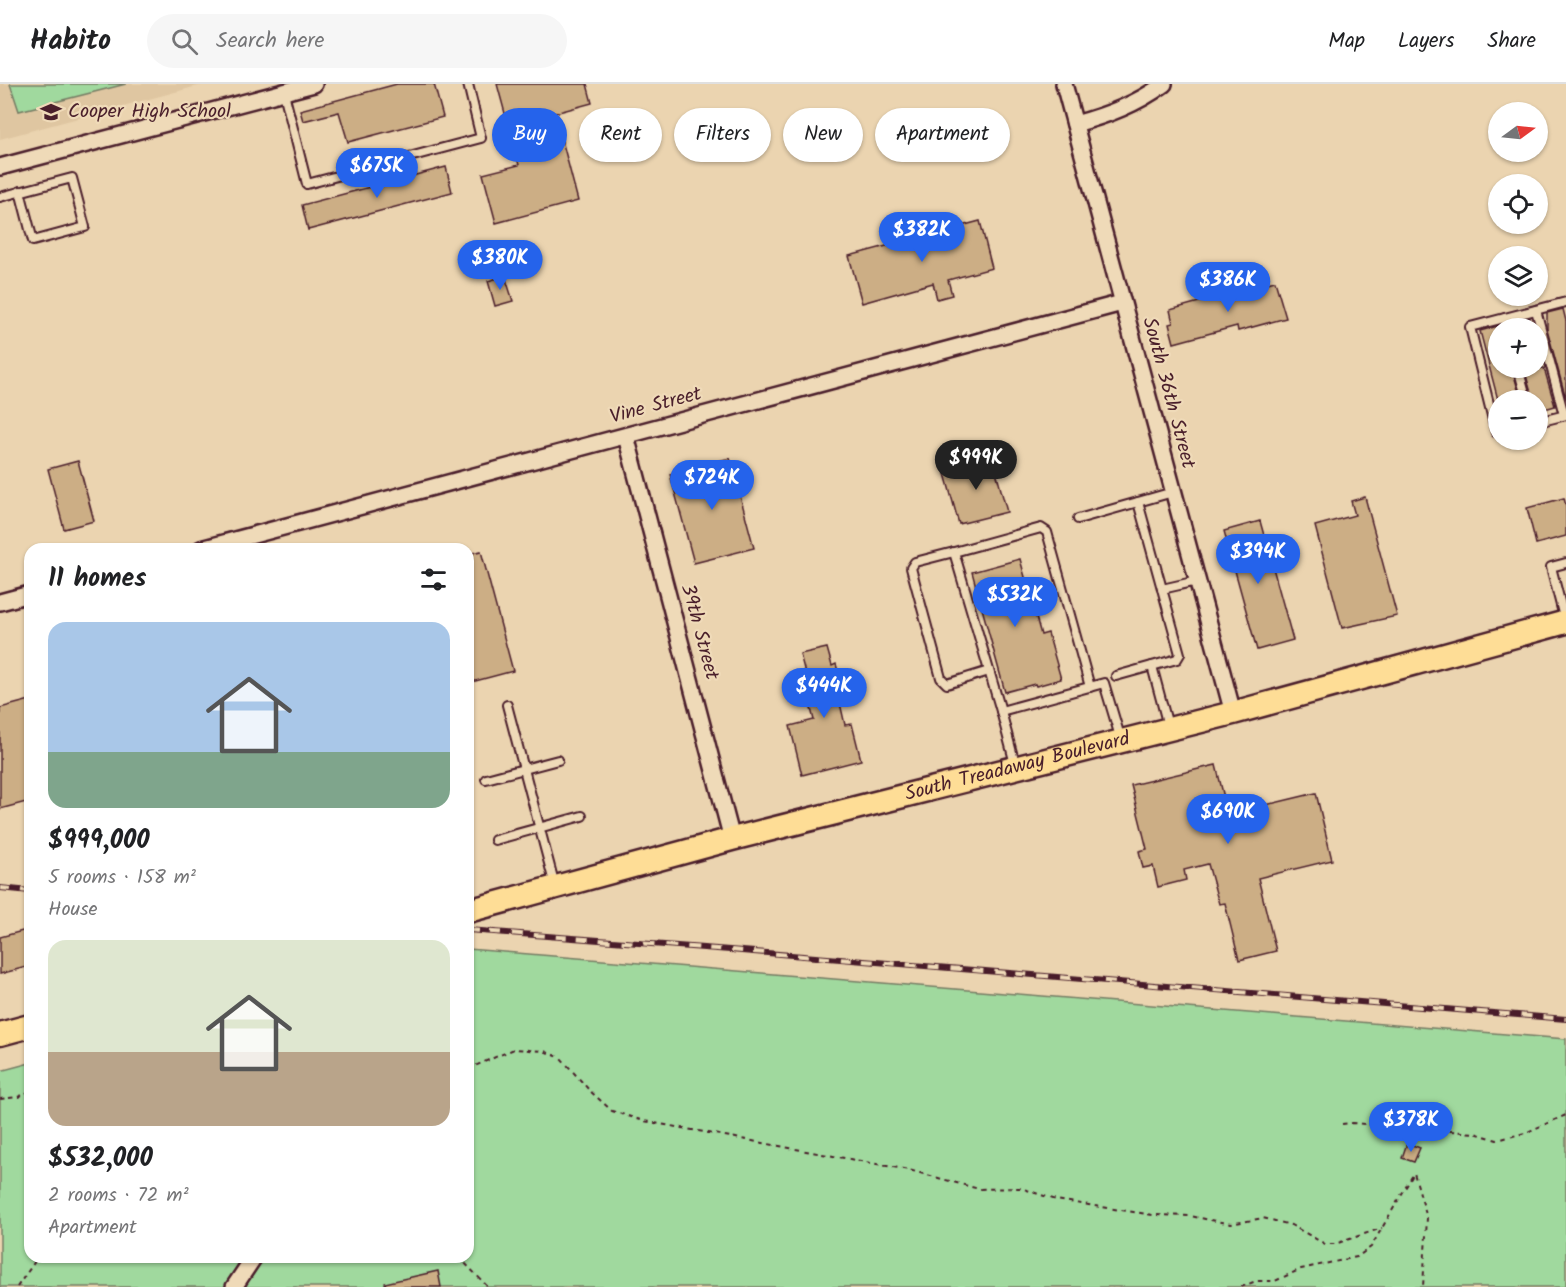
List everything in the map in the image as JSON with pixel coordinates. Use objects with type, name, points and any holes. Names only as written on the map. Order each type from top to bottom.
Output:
[{"type":"main road","name":"South Treadaway Boulevard","points":[[474,908],[732,839],[1233,713],[1566,622]]},
{"type":"main road","points":[[0,1034],[24,1028]]},
{"type":"street","points":[[0,167],[314,84]]},
{"type":"street","name":"South 36th Street","points":[[1064,84],[1233,713]]},
{"type":"street","points":[[1075,124],[1106,116],[1148,96],[1164,84]]},
{"type":"street","name":"Vine Street","points":[[224,543],[1122,303]]},
{"type":"street","name":"39th Street","points":[[626,436],[732,839]]},
{"type":"street","points":[[0,602],[24,596]]},
{"type":"street","points":[[234,1287],[250,1263]]},
{"type":"lane","points":[[284,93],[307,184],[481,138],[468,84]]},
{"type":"lane","points":[[0,196],[72,177],[85,227],[33,241],[20,191]]},
{"type":"lane","points":[[1505,318],[1566,302]]},
{"type":"lane","points":[[1536,310],[1565,415],[1548,419]]},
{"type":"lane","points":[[1488,322],[1470,327],[1488,400]]},
{"type":"lane","points":[[1078,519],[1173,492]]},
{"type":"lane","points":[[1116,676],[1177,659],[1180,654],[1138,502]]},
{"type":"lane","points":[[989,671],[947,684],[941,678],[911,568],[915,562],[1041,528],[1047,532],[1090,687]]},
{"type":"lane","points":[[954,552],[1016,768]]},
{"type":"lane","points":[[1566,563],[1551,567],[1566,622]]},
{"type":"lane","points":[[1162,590],[1197,581]]},
{"type":"lane","points":[[1152,666],[1168,729]]},
{"type":"lane","points":[[1000,711],[1104,683],[1121,742]]},
{"type":"lane","points":[[507,705],[555,887]]},
{"type":"lane","points":[[486,779],[558,760]]},
{"type":"lane","points":[[495,840],[582,816]]},
{"type":"path","points":[[474,1066],[514,1049],[544,1051],[561,1058],[589,1090],[612,1111],[644,1121],[909,1170],[978,1189],[1021,1188],[1056,1200],[1153,1215],[1190,1216],[1231,1224],[1263,1218],[1291,1226],[1325,1244],[1335,1244],[1382,1228]]},
{"type":"path","points":[[0,1099],[18,1097],[24,1094]]},
{"type":"path","points":[[1342,1124],[1475,1133],[1497,1140],[1525,1133],[1566,1115]]},
{"type":"path","points":[[1241,1287],[1256,1281],[1275,1281],[1301,1269],[1357,1257],[1371,1247],[1414,1173],[1427,1218],[1423,1287]]},
{"type":"path","points":[[17,1287],[34,1263]]},
{"type":"path","points":[[465,1263],[488,1287]]},
{"type":"shaded area","name":"Cooper High School","points":[[0,84],[205,84],[0,139]]},
{"type":"green space","points":[[10,84],[126,84],[19,111]]},
{"type":"green space","points":[[474,949],[1566,1039],[1566,1287],[0,1287],[0,1071],[24,1065],[24,1263],[474,1263]]},
{"type":"building","points":[[397,84],[434,84],[443,117],[348,142],[339,112],[303,121],[300,110]]},
{"type":"building","points":[[497,84],[587,84],[592,103],[567,110],[504,108]]},
{"type":"building","points":[[567,159],[578,201],[496,223],[483,174],[519,165],[518,162],[567,162]]},
{"type":"building","points":[[446,167],[452,192],[308,230],[302,205]]},
{"type":"building","points":[[980,221],[992,268],[948,280],[952,295],[937,299],[933,283],[862,303],[849,256]]},
{"type":"building","points":[[505,276],[513,301],[495,306],[488,281]]},
{"type":"building","points":[[1275,281],[1286,318],[1238,331],[1237,326],[1174,343],[1169,324],[1173,323],[1170,310]]},
{"type":"building","points":[[1563,309],[1566,321],[1566,399],[1548,333],[1547,313]]},
{"type":"building","points":[[1488,329],[1488,362],[1480,331]]},
{"type":"building","points":[[1492,378],[1515,378],[1518,390],[1495,390]]},
{"type":"building","points":[[1527,378],[1547,378],[1555,406],[1548,408],[1548,390],[1530,390]]},
{"type":"building","points":[[992,457],[1007,512],[959,524],[944,470]]},
{"type":"building","points":[[730,458],[754,548],[694,563],[670,474]]},
{"type":"building","points":[[78,461],[94,521],[64,529],[48,469]]},
{"type":"building","points":[[1365,497],[1397,616],[1342,628],[1315,526],[1355,515],[1351,501]]},
{"type":"building","points":[[1564,498],[1566,536],[1536,544],[1527,508]]},
{"type":"building","points":[[1260,521],[1293,640],[1257,650],[1224,531]]},
{"type":"building","points":[[481,551],[513,671],[474,681],[474,553]]},
{"type":"building","points":[[1020,559],[1041,635],[1048,633],[1061,679],[1005,692],[972,572]]},
{"type":"building","points":[[827,648],[832,666],[836,664],[843,689],[837,690],[845,725],[852,724],[861,760],[802,775],[790,726],[814,720],[802,674],[805,673],[800,654]]},
{"type":"building","points":[[24,702],[24,803],[0,809],[0,708]]},
{"type":"building","points":[[1216,765],[1228,814],[1316,793],[1332,860],[1258,878],[1276,951],[1239,960],[1225,903],[1219,904],[1208,864],[1184,870],[1186,880],[1158,887],[1153,866],[1143,868],[1139,851],[1147,849],[1131,785]]},
{"type":"building","points":[[24,931],[24,968],[0,974],[0,937]]},
{"type":"building","points":[[1407,1143],[1420,1148],[1414,1162],[1402,1158]]},
{"type":"building","points":[[438,1271],[441,1287],[386,1287],[385,1283]]},
{"type":"railway","points":[[0,888],[24,890]]},
{"type":"railway","points":[[474,930],[1566,1019]]},
{"type":"place","name":"Cooper High School","points":[[51,112]]}]
